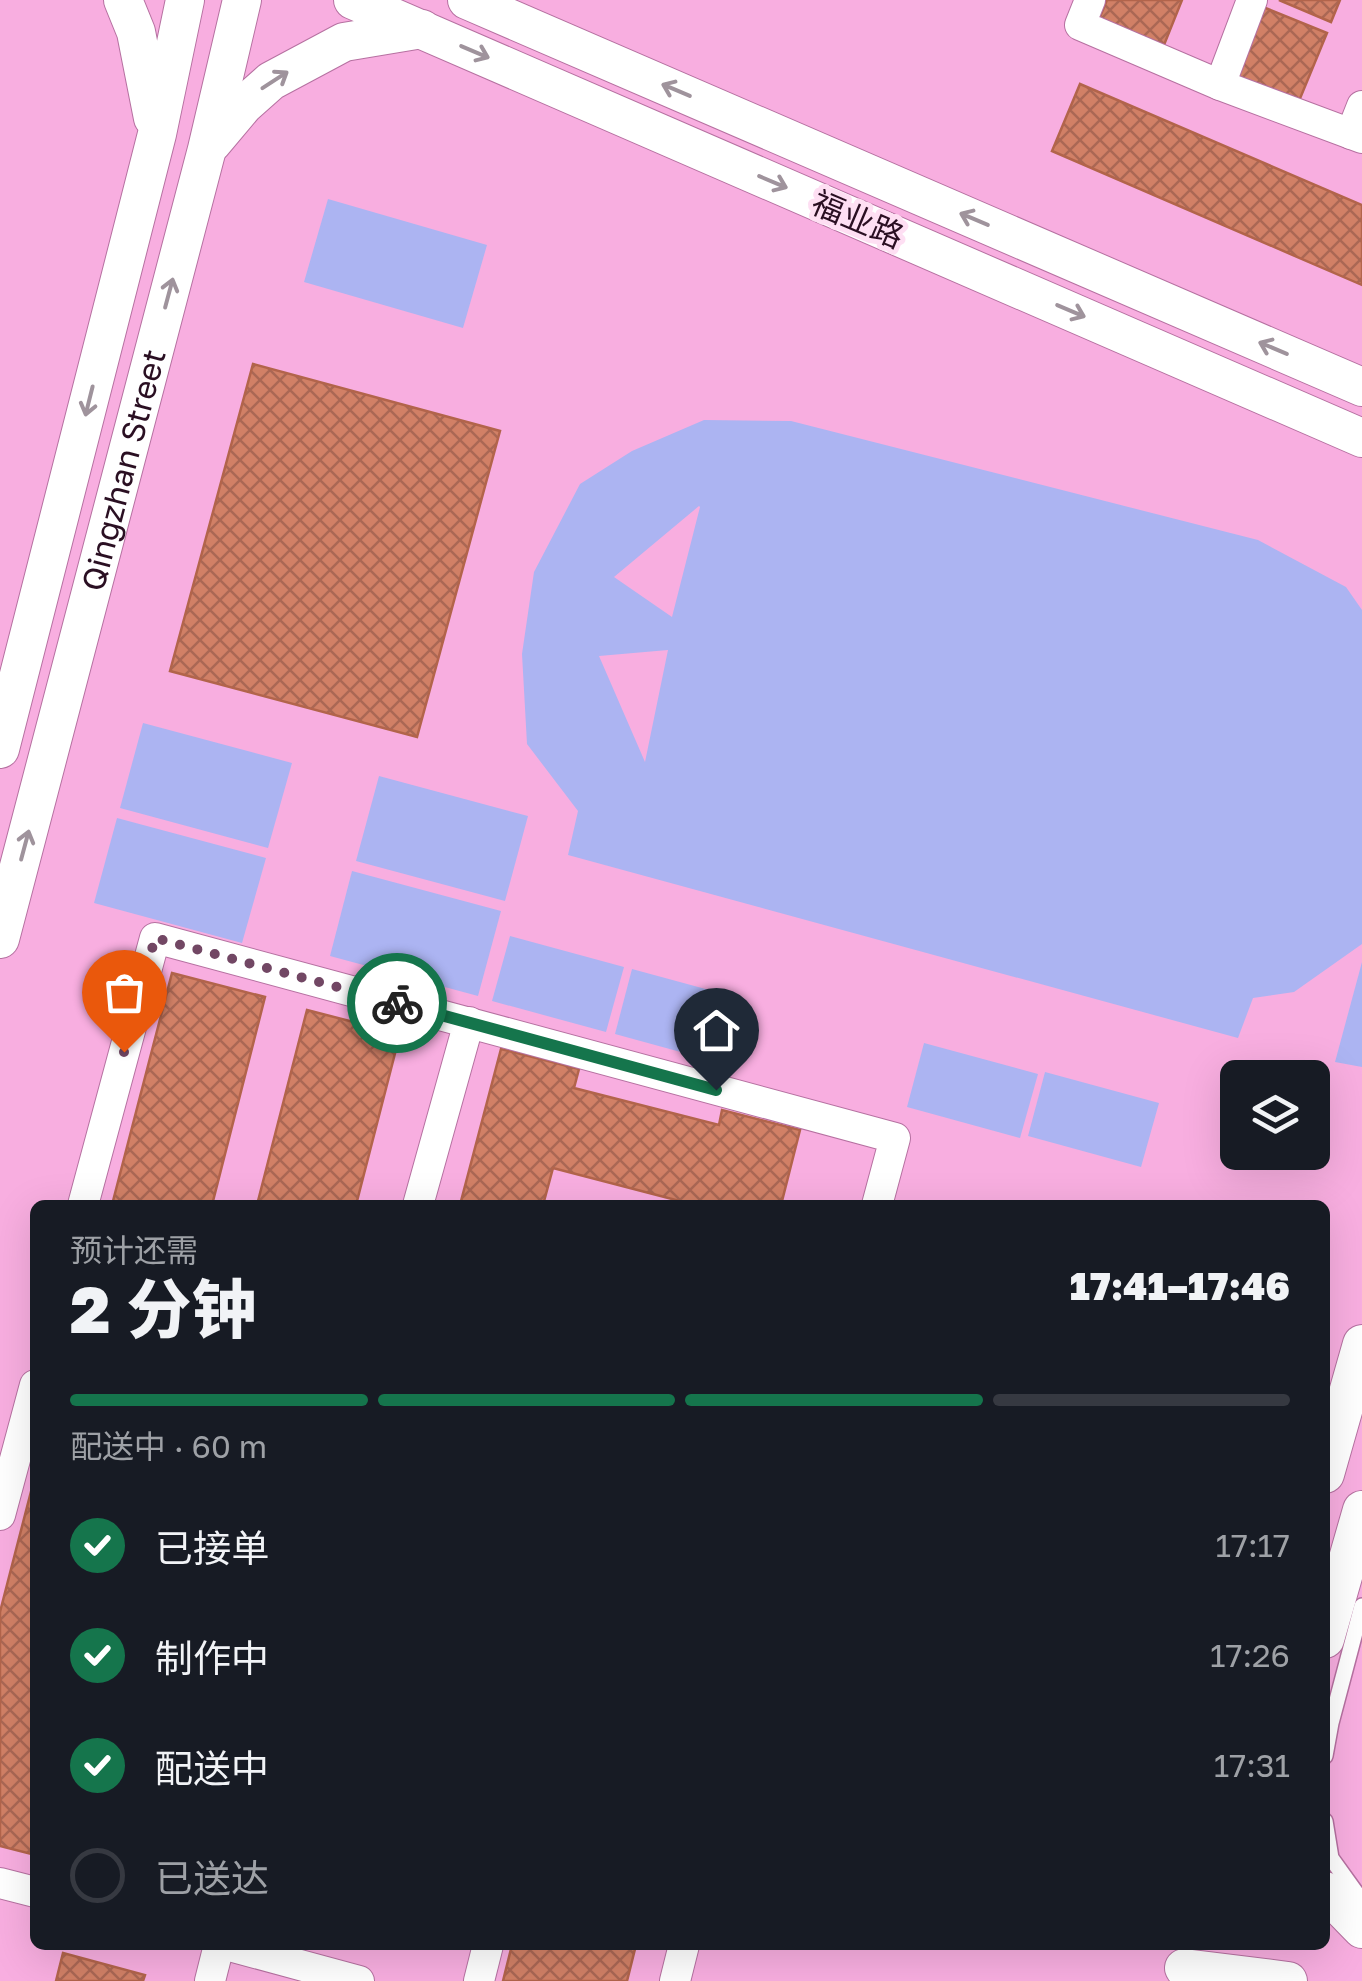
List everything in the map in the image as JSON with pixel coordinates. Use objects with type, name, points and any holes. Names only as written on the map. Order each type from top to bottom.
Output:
[{"type":"street","points":[[123,0],[136,32],[156,134]]},
{"type":"street","name":"Qingzhan Street","points":[[0,749],[156,134],[186,0]]},
{"type":"street","name":"Qingzhan Street","points":[[0,939],[207,149],[242,0]]},
{"type":"street","name":"福业路","points":[[353,0],[1362,438]]},
{"type":"street","name":"福业路","points":[[467,0],[1362,387]]},
{"type":"street","points":[[1090,0],[1080,25],[1220,84],[1358,126]]},
{"type":"street","points":[[1220,84],[1252,0]]},
{"type":"street","points":[[207,149],[244,105],[271,81],[344,42],[422,29]]},
{"type":"street","points":[[84,1200],[155,938],[894,1138],[878,1200]]},
{"type":"street","points":[[419,1200],[469,1022]]},
{"type":"street","points":[[1330,1456],[1362,1344]]},
{"type":"street","points":[[0,1516],[30,1423]]},
{"type":"street","points":[[1330,1622],[1362,1510]]},
{"type":"street","points":[[0,1883],[30,1891]]},
{"type":"street","points":[[1330,1896],[1362,1929]]},
{"type":"street","points":[[210,1981],[220,1950]]},
{"type":"street","points":[[241,1950],[359,1981]]},
{"type":"street","points":[[479,1981],[487,1950]]},
{"type":"street","points":[[675,1981],[683,1950]]},
{"type":"street","points":[[1185,1965],[1234,1967],[1288,1981]]},
{"type":"lane","points":[[1330,1723],[1362,1606]]},
{"type":"lane","points":[[1330,1852],[1362,1900]]},
{"type":"shaded area","points":[[328,199],[487,245],[463,328],[304,282]]},
{"type":"shaded area","points":[[704,420],[791,421],[1258,540],[1346,587],[1362,610],[1362,944],[1294,992],[1253,998],[1238,1038],[568,855],[578,811],[527,744],[522,654],[534,572],[580,484],[632,451]],"holes":[[[700,507],[672,617],[614,577]],[[668,650],[645,762],[599,656]]]},
{"type":"shaded area","points":[[143,723],[292,763],[268,848],[120,808]]},
{"type":"shaded area","points":[[379,776],[528,816],[505,901],[356,861]]},
{"type":"shaded area","points":[[117,818],[266,858],[242,943],[94,903]]},
{"type":"shaded area","points":[[352,871],[501,911],[478,996],[330,956]]},
{"type":"shaded area","points":[[510,936],[624,967],[606,1032],[492,1001]]},
{"type":"shaded area","points":[[1362,962],[1362,1067],[1335,1062]]},
{"type":"shaded area","points":[[632,969],[746,1000],[728,1065],[615,1034]]},
{"type":"shaded area","points":[[924,1043],[1038,1074],[1020,1138],[907,1107]]},
{"type":"shaded area","points":[[1045,1072],[1159,1103],[1141,1167],[1028,1136]]},
{"type":"building","points":[[1107,0],[1182,0],[1164,45],[1099,19]]},
{"type":"building","points":[[1279,0],[1340,0],[1331,22]]},
{"type":"building","points":[[1263,7],[1327,33],[1299,101],[1234,75]]},
{"type":"building","points":[[1080,84],[1362,205],[1362,285],[1052,151]]},
{"type":"building","points":[[253,364],[500,431],[417,737],[170,671]]},
{"type":"building","points":[[172,973],[265,997],[213,1200],[113,1200]]},
{"type":"building","points":[[307,1010],[400,1034],[357,1200],[258,1200]]},
{"type":"building","points":[[501,1049],[579,1069],[574,1088],[719,1125],[722,1110],[800,1130],[782,1200],[676,1200],[553,1168],[544,1200],[461,1200]]},
{"type":"building","points":[[30,1495],[30,1854],[0,1846],[0,1612]]},
{"type":"building","points":[[511,1950],[635,1950],[627,1981],[503,1981]]},
{"type":"building","points":[[63,1953],[145,1975],[143,1981],[56,1981]]},
{"type":"way so far","points":[[124,1052],[155,938],[397,1003]]},
{"type":"route","points":[[397,1003],[716,1090]]}]
